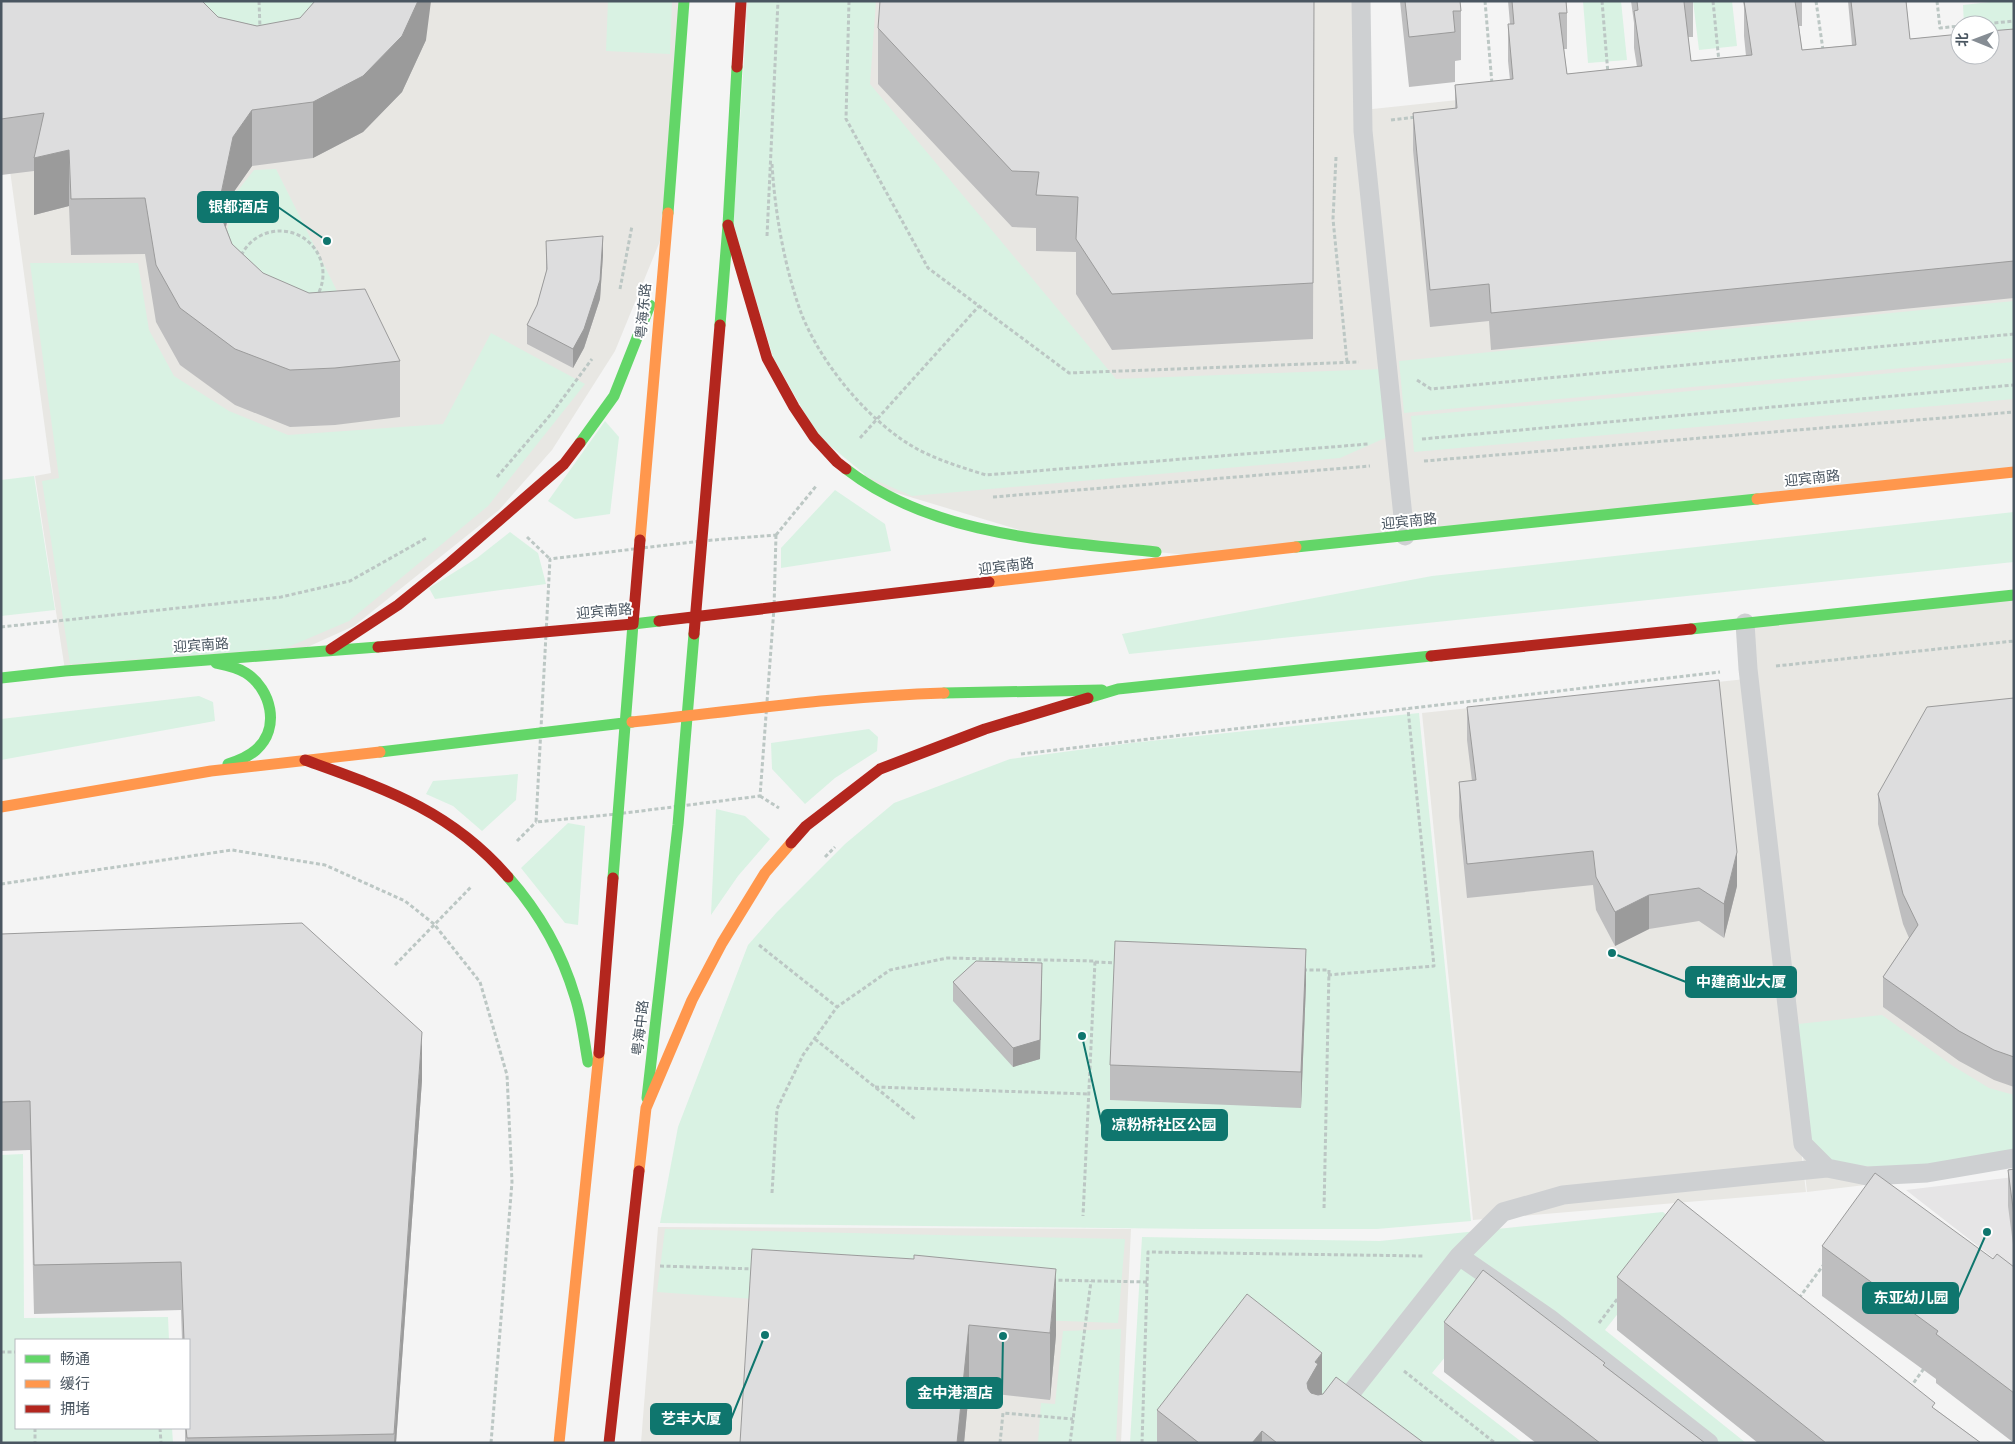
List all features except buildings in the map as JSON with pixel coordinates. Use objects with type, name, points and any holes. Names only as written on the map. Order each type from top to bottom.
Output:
[{"type":"main road","name":"粤海东路","points":[[633,624],[674,142],[684,1]]},
{"type":"main road","points":[[695,616],[728,225],[741,1]]},
{"type":"main road","points":[[728,225],[768,358],[794,407],[814,437],[837,462],[867,485],[928,512],[989,530],[1056,542],[1204,557]]},
{"type":"main road","points":[[329,650],[398,605],[464,551],[564,464],[614,396],[661,278]]},
{"type":"main road","name":"迎宾南路","points":[[1,678],[65,670],[633,624],[1204,557],[2014,472]]},
{"type":"main road","points":[[1,807],[211,771],[767,707],[918,694],[1118,690],[2014,595]]},
{"type":"main road","name":"粤海中路","points":[[609,1443],[678,825],[695,616]]},
{"type":"main road","points":[[559,1443],[595,1100],[633,624]]},
{"type":"main road","points":[[201,660],[234,666],[249,674],[262,686],[271,702],[271,722],[265,741],[248,756],[211,771]]},
{"type":"main road","points":[[646,1108],[692,1000],[722,943],[765,873],[806,826],[880,769],[985,729],[1118,690]]},
{"type":"main road","points":[[305,760],[375,786],[424,808],[464,834],[519,889],[542,920],[558,952],[575,997],[595,1100]]},
{"type":"lane","points":[[1361,1],[1363,131],[1405,536]]},
{"type":"lane","points":[[1744,623],[1804,1144],[1826,1168]]},
{"type":"lane","points":[[1318,1443],[1354,1389],[1459,1256],[1503,1212],[1563,1195],[1826,1168],[1867,1176],[1927,1173],[2014,1158]]},
{"type":"lane","points":[[1459,1256],[1549,1318],[1709,1443]]},
{"type":"path","points":[[259,1],[260,31]]},
{"type":"path","points":[[767,239],[778,1]]},
{"type":"path","points":[[849,1],[846,119],[928,268],[1069,373],[1387,361],[1431,389],[2014,334]]},
{"type":"path","points":[[1485,1],[1492,90]]},
{"type":"path","points":[[1602,1],[1608,78]]},
{"type":"path","points":[[1713,1],[1719,66]]},
{"type":"path","points":[[1816,1],[1823,56]]},
{"type":"path","points":[[1937,1],[1940,28],[1950,27]]},
{"type":"path","points":[[2000,22],[2014,21]]},
{"type":"path","points":[[1385,121],[1425,117]]},
{"type":"path","points":[[770,147],[773,192],[787,266],[800,311],[839,379],[876,420],[917,449],[951,465],[986,475],[1395,442],[2014,385]]},
{"type":"path","points":[[619,291],[632,225]]},
{"type":"path","points":[[274,231],[288,231],[301,236],[312,244],[320,256],[323,269],[318,297],[307,308],[295,315],[280,317],[266,315],[254,308],[244,297],[238,283],[238,268],[242,254],[250,243],[274,231]]},
{"type":"path","points":[[776,535],[837,462],[979,306]]},
{"type":"path","points":[[491,484],[552,413],[593,358]]},
{"type":"path","points":[[983,498],[2014,412]]},
{"type":"path","points":[[1,627],[281,597],[350,581],[430,536]]},
{"type":"path","points":[[1020,754],[1748,669],[2014,641]]},
{"type":"path","points":[[1328,975],[1434,966],[1408,709]]},
{"type":"path","points":[[395,965],[536,822]]},
{"type":"path","points":[[823,858],[837,845]]},
{"type":"path","points":[[1,884],[232,850],[325,864],[405,901],[434,924],[480,982],[507,1075],[512,1182],[491,1443]]},
{"type":"path","points":[[756,942],[837,1007]]},
{"type":"path","points":[[772,1193],[777,1109],[803,1055],[837,1007],[890,970],[947,958],[1124,963]]},
{"type":"path","points":[[1083,1216],[1095,962]]},
{"type":"path","points":[[1299,970],[1328,970],[1324,1210]]},
{"type":"path","points":[[815,1039],[915,1120]]},
{"type":"path","points":[[875,1087],[1089,1094]]},
{"type":"path","points":[[1142,1443],[1148,1252],[1459,1256]]},
{"type":"path","points":[[1798,1298],[1828,1258]]},
{"type":"path","points":[[652,1266],[762,1270]]},
{"type":"path","points":[[1051,1280],[1147,1282]]},
{"type":"path","points":[[1070,1443],[1091,1281]]},
{"type":"path","points":[[1582,1344],[1619,1296]]},
{"type":"path","points":[[1,1352],[15,1352]]},
{"type":"path","points":[[1382,1354],[1496,1443]]},
{"type":"path","points":[[1905,1395],[1927,1364]]},
{"type":"path","points":[[1000,1443],[1003,1412],[1073,1419]]},
{"type":"path","points":[[35,1429],[35,1443]]},
{"type":"path","points":[[160,1429],[161,1443]]},
{"type":"shaded area","points":[[1,1],[684,1],[669,219],[615,351],[552,450],[499,510],[354,626],[292,654],[65,670],[35,476],[51,473],[1,104]]},
{"type":"shaded area","points":[[741,1],[1364,1],[1363,110],[1950,48],[1950,65],[2000,65],[2000,49],[2014,41],[2014,474],[1204,557],[1056,541],[867,484]]},
{"type":"shaded area","points":[[2014,596],[2014,1167],[1807,1192],[1749,670],[1746,625]]},
{"type":"shaded area","points":[[1746,679],[1806,1192],[1473,1220],[1422,713]]},
{"type":"shaded area","points":[[2014,1177],[2014,1274],[1906,1190]]},
{"type":"shaded area","points":[[658,1227],[1131,1229],[1121,1443],[641,1443]]},
{"type":"green space","points":[[188,1],[332,1],[290,57]]},
{"type":"green space","points":[[608,1],[672,1],[670,54],[606,51]]},
{"type":"green space","points":[[748,1],[876,1],[870,84],[1116,379],[1381,369],[1385,438],[1340,458],[912,496],[868,477],[817,435],[773,357],[733,224]]},
{"type":"green space","points":[[1583,1],[1621,1],[1627,60],[1588,63]]},
{"type":"green space","points":[[1693,1],[1732,1],[1737,46],[1699,50]]},
{"type":"green space","points":[[2014,1],[2014,50],[2000,52],[2000,15],[1964,15],[1963,5]]},
{"type":"green space","points":[[276,169],[363,343],[220,263],[235,194],[254,170]]},
{"type":"green space","points":[[30,263],[138,263],[149,330],[174,376],[229,411],[288,435],[443,424],[491,333],[585,384],[488,506],[349,621],[286,648],[70,664],[42,481],[59,478]]},
{"type":"green space","points":[[2014,301],[2014,358],[1404,413],[1399,361]]},
{"type":"green space","points":[[2014,362],[2014,399],[1414,452],[1411,416]]},
{"type":"green space","points":[[605,421],[619,437],[610,514],[575,519],[548,501]]},
{"type":"green space","points":[[34,476],[55,610],[1,616],[1,480]]},
{"type":"green space","points":[[835,490],[885,524],[891,551],[781,568],[781,548]]},
{"type":"green space","points":[[2014,512],[2014,562],[1129,654],[1122,634],[1432,576]]},
{"type":"green space","points":[[510,532],[538,553],[546,584],[435,599],[429,588],[477,558]]},
{"type":"green space","points":[[199,696],[213,702],[215,721],[1,760],[1,719]]},
{"type":"green space","points":[[1419,713],[1471,1221],[1377,1229],[660,1223],[678,1127],[748,945],[777,912],[845,844],[894,803],[1010,759],[1131,743]]},
{"type":"green space","points":[[869,729],[878,737],[877,751],[835,778],[805,804],[772,769],[771,743]]},
{"type":"green space","points":[[518,774],[516,800],[482,831],[453,806],[426,794],[433,781]]},
{"type":"green space","points":[[716,809],[745,816],[770,839],[738,876],[711,915]]},
{"type":"green space","points":[[568,823],[585,826],[578,925],[565,923],[521,868]]},
{"type":"green space","points":[[1882,1015],[1953,1066],[1989,1088],[2014,1095],[2014,1150],[1928,1165],[1872,1167],[1827,1160],[1811,1142],[1798,1024]]},
{"type":"green space","points":[[23,1154],[24,1318],[168,1317],[169,1339],[15,1339],[15,1429],[172,1429],[173,1443],[1,1443],[1,1155]]},
{"type":"green space","points":[[1663,1212],[1684,1230],[1605,1330],[1746,1443],[1648,1443],[1483,1311],[1432,1373],[1523,1443],[1130,1443],[1142,1237],[1380,1241]]},
{"type":"green space","points":[[665,1229],[1125,1239],[1118,1323],[758,1310],[754,1299],[657,1292]]},
{"type":"green space","points":[[1121,1329],[1116,1443],[1038,1443],[1041,1403],[1055,1404],[1063,1331]]},
{"type":"traffic: fast","points":[[668,213],[684,1]]},
{"type":"traffic: fast","points":[[720,325],[737,67]]},
{"type":"traffic: fast","points":[[580,443],[614,396],[650,305]]},
{"type":"traffic: fast","points":[[846,469],[880,491],[916,509],[955,522],[994,532],[1035,539],[1156,552]]},
{"type":"traffic: fast","points":[[1296,547],[1757,499]]},
{"type":"traffic: fast","points":[[1691,629],[2014,595]]},
{"type":"traffic: fast","points":[[613,878],[633,624],[659,621]]},
{"type":"traffic: fast","points":[[647,1098],[678,825],[694,634]]},
{"type":"traffic: fast","points":[[1,678],[65,671],[378,647]]},
{"type":"traffic: fast","points":[[1088,698],[1118,689],[1431,656]]},
{"type":"traffic: fast","points":[[216,663],[239,669],[255,680],[262,689],[270,709],[268,731],[264,741],[250,755],[228,764]]},
{"type":"traffic: fast","points":[[944,693],[1102,690]]},
{"type":"traffic: fast","points":[[380,752],[632,722]]},
{"type":"traffic: fast","points":[[508,877],[539,918],[563,964],[577,1005],[588,1062]]},
{"type":"traffic: slow","points":[[640,540],[668,213]]},
{"type":"traffic: slow","points":[[1757,499],[2014,472]]},
{"type":"traffic: slow","points":[[989,582],[1296,547]]},
{"type":"traffic: slow","points":[[632,722],[827,701],[944,693]]},
{"type":"traffic: slow","points":[[1,807],[211,771],[380,752]]},
{"type":"traffic: slow","points":[[639,1171],[646,1108],[692,1000],[722,943],[765,873],[791,843]]},
{"type":"traffic: slow","points":[[559,1443],[599,1053]]},
{"type":"traffic: jam","points":[[737,67],[741,1]]},
{"type":"traffic: jam","points":[[728,225],[767,358],[794,407],[814,437],[846,469]]},
{"type":"traffic: jam","points":[[694,634],[720,325]]},
{"type":"traffic: jam","points":[[331,649],[398,605],[450,563],[564,464],[580,443]]},
{"type":"traffic: jam","points":[[378,647],[633,624],[640,540]]},
{"type":"traffic: jam","points":[[659,621],[989,582]]},
{"type":"traffic: jam","points":[[1431,656],[1691,629]]},
{"type":"traffic: jam","points":[[791,843],[806,826],[880,769],[985,729],[1088,698]]},
{"type":"traffic: jam","points":[[305,760],[362,781],[415,804],[463,835],[486,854],[508,877]]},
{"type":"traffic: jam","points":[[599,1053],[613,878]]},
{"type":"traffic: jam","points":[[609,1443],[639,1171]]},
{"type":"place","name":"银都酒店","points":[[327,241]]},
{"type":"place","name":"中建商业大厦","points":[[1612,953]]},
{"type":"place","name":"凉粉桥社区公园","points":[[1082,1036]]},
{"type":"place","name":"东亚幼儿园","points":[[1987,1232]]},
{"type":"place","name":"艺丰大厦","points":[[765,1335]]},
{"type":"place","name":"金中港酒店","points":[[1003,1336]]}]
